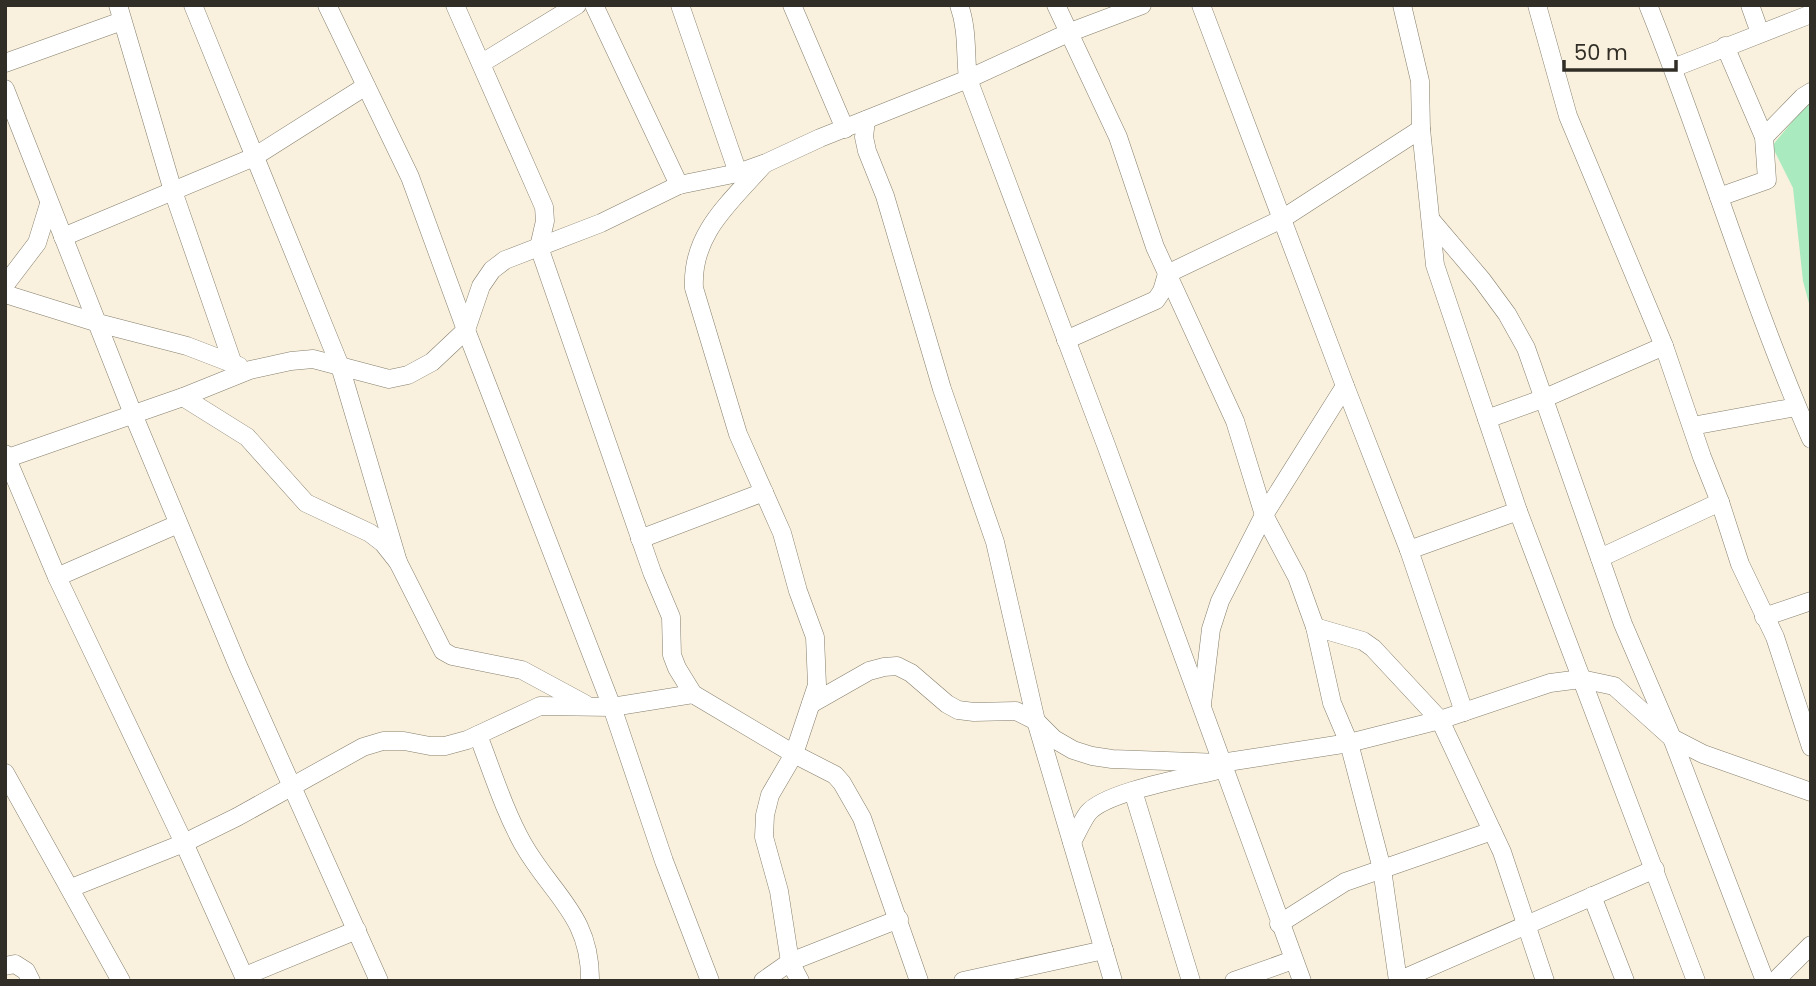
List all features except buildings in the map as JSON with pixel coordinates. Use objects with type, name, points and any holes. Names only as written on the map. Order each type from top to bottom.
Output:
[{"type":"street","points":[[193,5],[340,366],[398,562]]},
{"type":"street","points":[[327,5],[410,177],[466,330],[612,707],[664,861],[710,981]]},
{"type":"street","points":[[455,5],[544,207],[545,221],[539,247],[640,538],[671,617],[672,655],[677,668],[693,694],[835,775],[842,783],[862,818],[919,981]]},
{"type":"street","points":[[482,63],[577,5]]},
{"type":"street","points":[[594,5],[679,185]]},
{"type":"street","points":[[680,5],[738,173]]},
{"type":"street","points":[[792,5],[845,129]]},
{"type":"street","points":[[959,5],[965,28],[968,79],[1302,981]]},
{"type":"street","points":[[1056,5],[1118,137],[1146,222],[1235,421],[1264,515],[1297,577],[1315,627],[1332,703],[1349,743],[1382,869],[1398,981],[1655,869]]},
{"type":"street","points":[[357,930],[245,978],[57,577],[6,457],[183,397],[250,370],[313,359],[389,379],[408,375],[432,362],[466,330],[481,286],[492,270],[505,260],[601,223],[679,185],[738,173],[766,163],[798,147],[968,79],[1068,33],[1142,5]]},
{"type":"street","points":[[1201,5],[1409,550],[1464,712]]},
{"type":"street","points":[[1402,5],[1420,81],[1421,129],[1435,265],[1518,511],[1696,981]]},
{"type":"street","points":[[1537,5],[1568,116],[1664,346],[1740,564],[1775,637],[1811,747]]},
{"type":"street","points":[[1648,5],[1811,439]]},
{"type":"street","points":[[1751,5],[1760,33]]},
{"type":"street","points":[[5,62],[120,13],[173,191],[233,364]]},
{"type":"street","points":[[1673,68],[1725,46],[1810,16]]},
{"type":"street","points":[[1719,197],[1767,180],[1764,138],[1725,46]]},
{"type":"street","points":[[63,237],[254,158],[366,86]]},
{"type":"street","points":[[5,89],[178,524],[238,666],[379,981]]},
{"type":"street","points":[[1764,138],[1803,96],[1811,92]]},
{"type":"street","points":[[866,120],[864,137],[867,151],[885,196],[942,389],[995,542],[1036,721],[1113,981]]},
{"type":"street","points":[[1066,340],[1156,300],[1167,274],[1282,219],[1421,129]]},
{"type":"street","points":[[766,163],[706,232],[693,270],[694,288],[738,434],[782,534],[798,591],[815,637],[817,685],[794,754],[770,795],[765,815],[764,837],[779,891],[790,962],[800,981]]},
{"type":"street","points":[[5,285],[37,243],[49,204]]},
{"type":"street","points":[[1430,220],[1482,280],[1507,314],[1526,348],[1623,624],[1672,738],[1765,981]]},
{"type":"street","points":[[5,295],[187,346],[250,370]]},
{"type":"street","points":[[1487,419],[1545,398],[1664,346]]},
{"type":"street","points":[[1201,707],[1211,629],[1220,601],[1264,515],[1345,386]]},
{"type":"street","points":[[183,397],[247,437],[306,503],[370,533],[383,542],[398,562],[443,651],[452,656],[522,670],[589,707]]},
{"type":"street","points":[[1692,426],[1797,407]]},
{"type":"street","points":[[640,538],[764,492]]},
{"type":"street","points":[[1600,558],[1720,502]]},
{"type":"street","points":[[1409,550],[1518,511]]},
{"type":"street","points":[[57,577],[178,524]]},
{"type":"street","points":[[1765,617],[1811,601]]},
{"type":"street","points":[[1315,627],[1363,641],[1373,648],[1440,720],[1503,852],[1545,981]]},
{"type":"street","points":[[811,704],[869,671],[897,666],[911,673],[958,710],[1016,711],[1036,721],[1054,739],[1073,750],[1092,756],[1222,766]]},
{"type":"street","points":[[1072,842],[1088,813],[1100,803],[1133,791],[1222,766],[1349,743],[1440,720],[1541,686],[1581,679],[1614,686],[1672,738],[1703,754],[1811,792]]},
{"type":"street","points":[[71,888],[184,843],[270,800],[292,785],[363,747],[383,741],[445,746],[478,735],[540,706],[612,707],[693,694]]},
{"type":"street","points":[[478,735],[525,847],[578,921],[587,945],[590,981]]},
{"type":"street","points":[[5,773],[121,981]]},
{"type":"street","points":[[1133,791],[1191,981]]},
{"type":"street","points":[[1279,924],[1345,882],[1492,831]]},
{"type":"street","points":[[1592,896],[1625,981]]},
{"type":"street","points":[[763,981],[790,962],[899,919]]},
{"type":"street","points":[[1774,981],[1811,945]]},
{"type":"street","points":[[963,981],[1009,976],[1104,950]]},
{"type":"street","points":[[1234,981],[1293,960]]},
{"type":"street","points":[[5,966],[15,964],[26,971],[31,981]]},
{"type":"green space","points":[[1811,99],[1811,311],[1803,281],[1793,188],[1772,146]]}]
